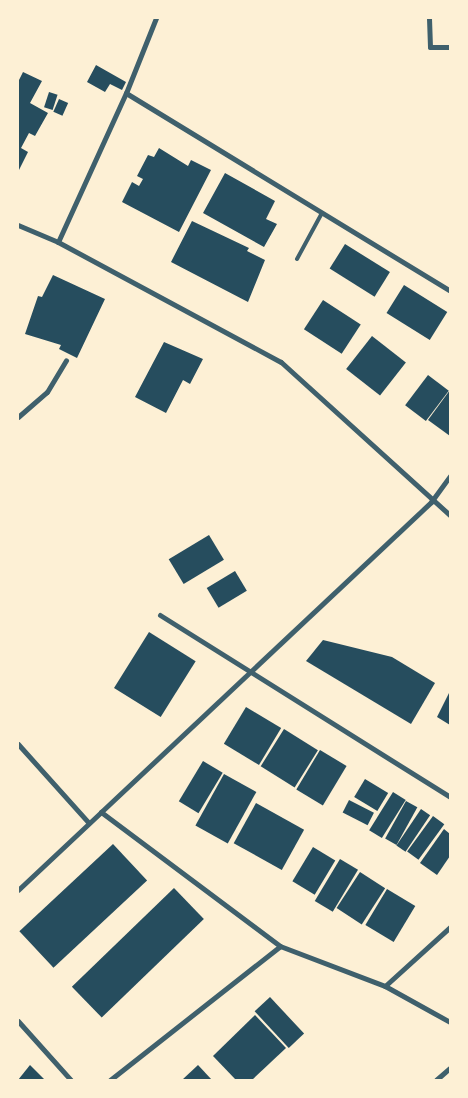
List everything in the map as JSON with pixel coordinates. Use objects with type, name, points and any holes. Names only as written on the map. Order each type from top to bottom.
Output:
[{"type":"street","points":[[58,242],[126,93],[156,18]]},
{"type":"street","points":[[429,18],[430,47],[450,47]]},
{"type":"street","points":[[126,93],[450,291]]},
{"type":"street","points":[[18,225],[58,242],[281,362],[431,502],[450,515]]},
{"type":"street","points":[[18,417],[47,392],[66,360]]},
{"type":"street","points":[[18,890],[431,502],[450,476]]},
{"type":"street","points":[[160,615],[450,797]]},
{"type":"street","points":[[18,744],[89,823]]},
{"type":"street","points":[[101,812],[280,946],[385,986],[450,1022]]},
{"type":"street","points":[[385,986],[450,927]]},
{"type":"street","points":[[110,1080],[280,946]]},
{"type":"street","points":[[18,1021],[71,1080]]},
{"type":"street","points":[[436,1080],[450,1068]]},
{"type":"lane","points":[[297,259],[322,213]]},
{"type":"building","points":[[96,65],[126,82],[122,90],[110,84],[105,92],[87,82]]},
{"type":"building","points":[[23,72],[42,81],[30,103],[48,113],[35,136],[29,133],[21,148],[28,152],[18,172],[18,82]]},
{"type":"building","points":[[49,92],[58,95],[53,110],[44,107]]},
{"type":"building","points":[[59,99],[68,103],[62,116],[53,112]]},
{"type":"building","points":[[159,148],[188,166],[191,160],[211,170],[179,232],[122,202],[132,182],[139,186],[143,179],[137,176],[148,155],[154,157]]},
{"type":"building","points":[[225,173],[275,201],[266,219],[277,224],[264,247],[203,213]]},
{"type":"building","points":[[192,221],[249,248],[247,251],[265,260],[248,302],[171,262]]},
{"type":"building","points":[[345,244],[390,272],[375,297],[330,269]]},
{"type":"building","points":[[53,275],[105,299],[77,358],[59,349],[61,345],[25,334],[38,296],[42,297]]},
{"type":"building","points":[[404,285],[447,312],[430,340],[387,313]]},
{"type":"building","points":[[323,300],[361,325],[342,354],[304,329]]},
{"type":"building","points":[[372,336],[406,362],[380,396],[346,369]]},
{"type":"building","points":[[164,342],[203,359],[190,384],[183,380],[166,413],[135,397]]},
{"type":"building","points":[[428,375],[449,391],[426,421],[405,405]]},
{"type":"building","points":[[450,390],[450,436],[428,420]]},
{"type":"building","points":[[209,535],[224,560],[184,584],[169,559]]},
{"type":"building","points":[[235,571],[247,591],[219,608],[207,588]]},
{"type":"building","points":[[149,632],[196,661],[161,717],[114,688]]},
{"type":"building","points":[[323,640],[392,657],[435,683],[411,724],[306,661]]},
{"type":"building","points":[[450,691],[450,725],[437,717]]},
{"type":"building","points":[[246,707],[281,728],[259,765],[224,744]]},
{"type":"building","points":[[284,729],[318,750],[295,788],[261,766]]},
{"type":"building","points":[[320,750],[347,766],[323,805],[296,789]]},
{"type":"building","points":[[203,761],[223,773],[199,813],[179,801]]},
{"type":"building","points":[[224,774],[256,792],[228,844],[195,826]]},
{"type":"building","points":[[365,779],[388,793],[377,811],[354,797]]},
{"type":"building","points":[[393,792],[406,800],[382,838],[369,830]]},
{"type":"building","points":[[349,800],[374,813],[368,825],[343,812]]},
{"type":"building","points":[[406,801],[417,807],[397,845],[385,839]]},
{"type":"building","points":[[256,803],[304,830],[282,870],[234,843]]},
{"type":"building","points":[[421,809],[430,815],[406,852],[396,845]]},
{"type":"building","points":[[433,816],[444,824],[418,860],[407,852]]},
{"type":"building","points":[[444,829],[450,834],[450,856],[437,875],[420,863]]},
{"type":"building","points":[[113,844],[147,881],[53,968],[19,931]]},
{"type":"building","points":[[313,847],[335,860],[315,895],[292,881]]},
{"type":"building","points":[[340,859],[358,870],[333,912],[315,901]]},
{"type":"building","points":[[360,872],[385,888],[362,924],[337,908]]},
{"type":"building","points":[[174,888],[204,919],[102,1018],[72,987]]},
{"type":"building","points":[[387,889],[415,906],[394,942],[365,925]]},
{"type":"building","points":[[270,997],[304,1034],[289,1048],[255,1011]]},
{"type":"building","points":[[255,1015],[286,1048],[252,1080],[236,1080],[213,1056]]},
{"type":"building","points":[[30,1065],[45,1080],[18,1080]]},
{"type":"building","points":[[198,1065],[212,1080],[182,1080]]}]
